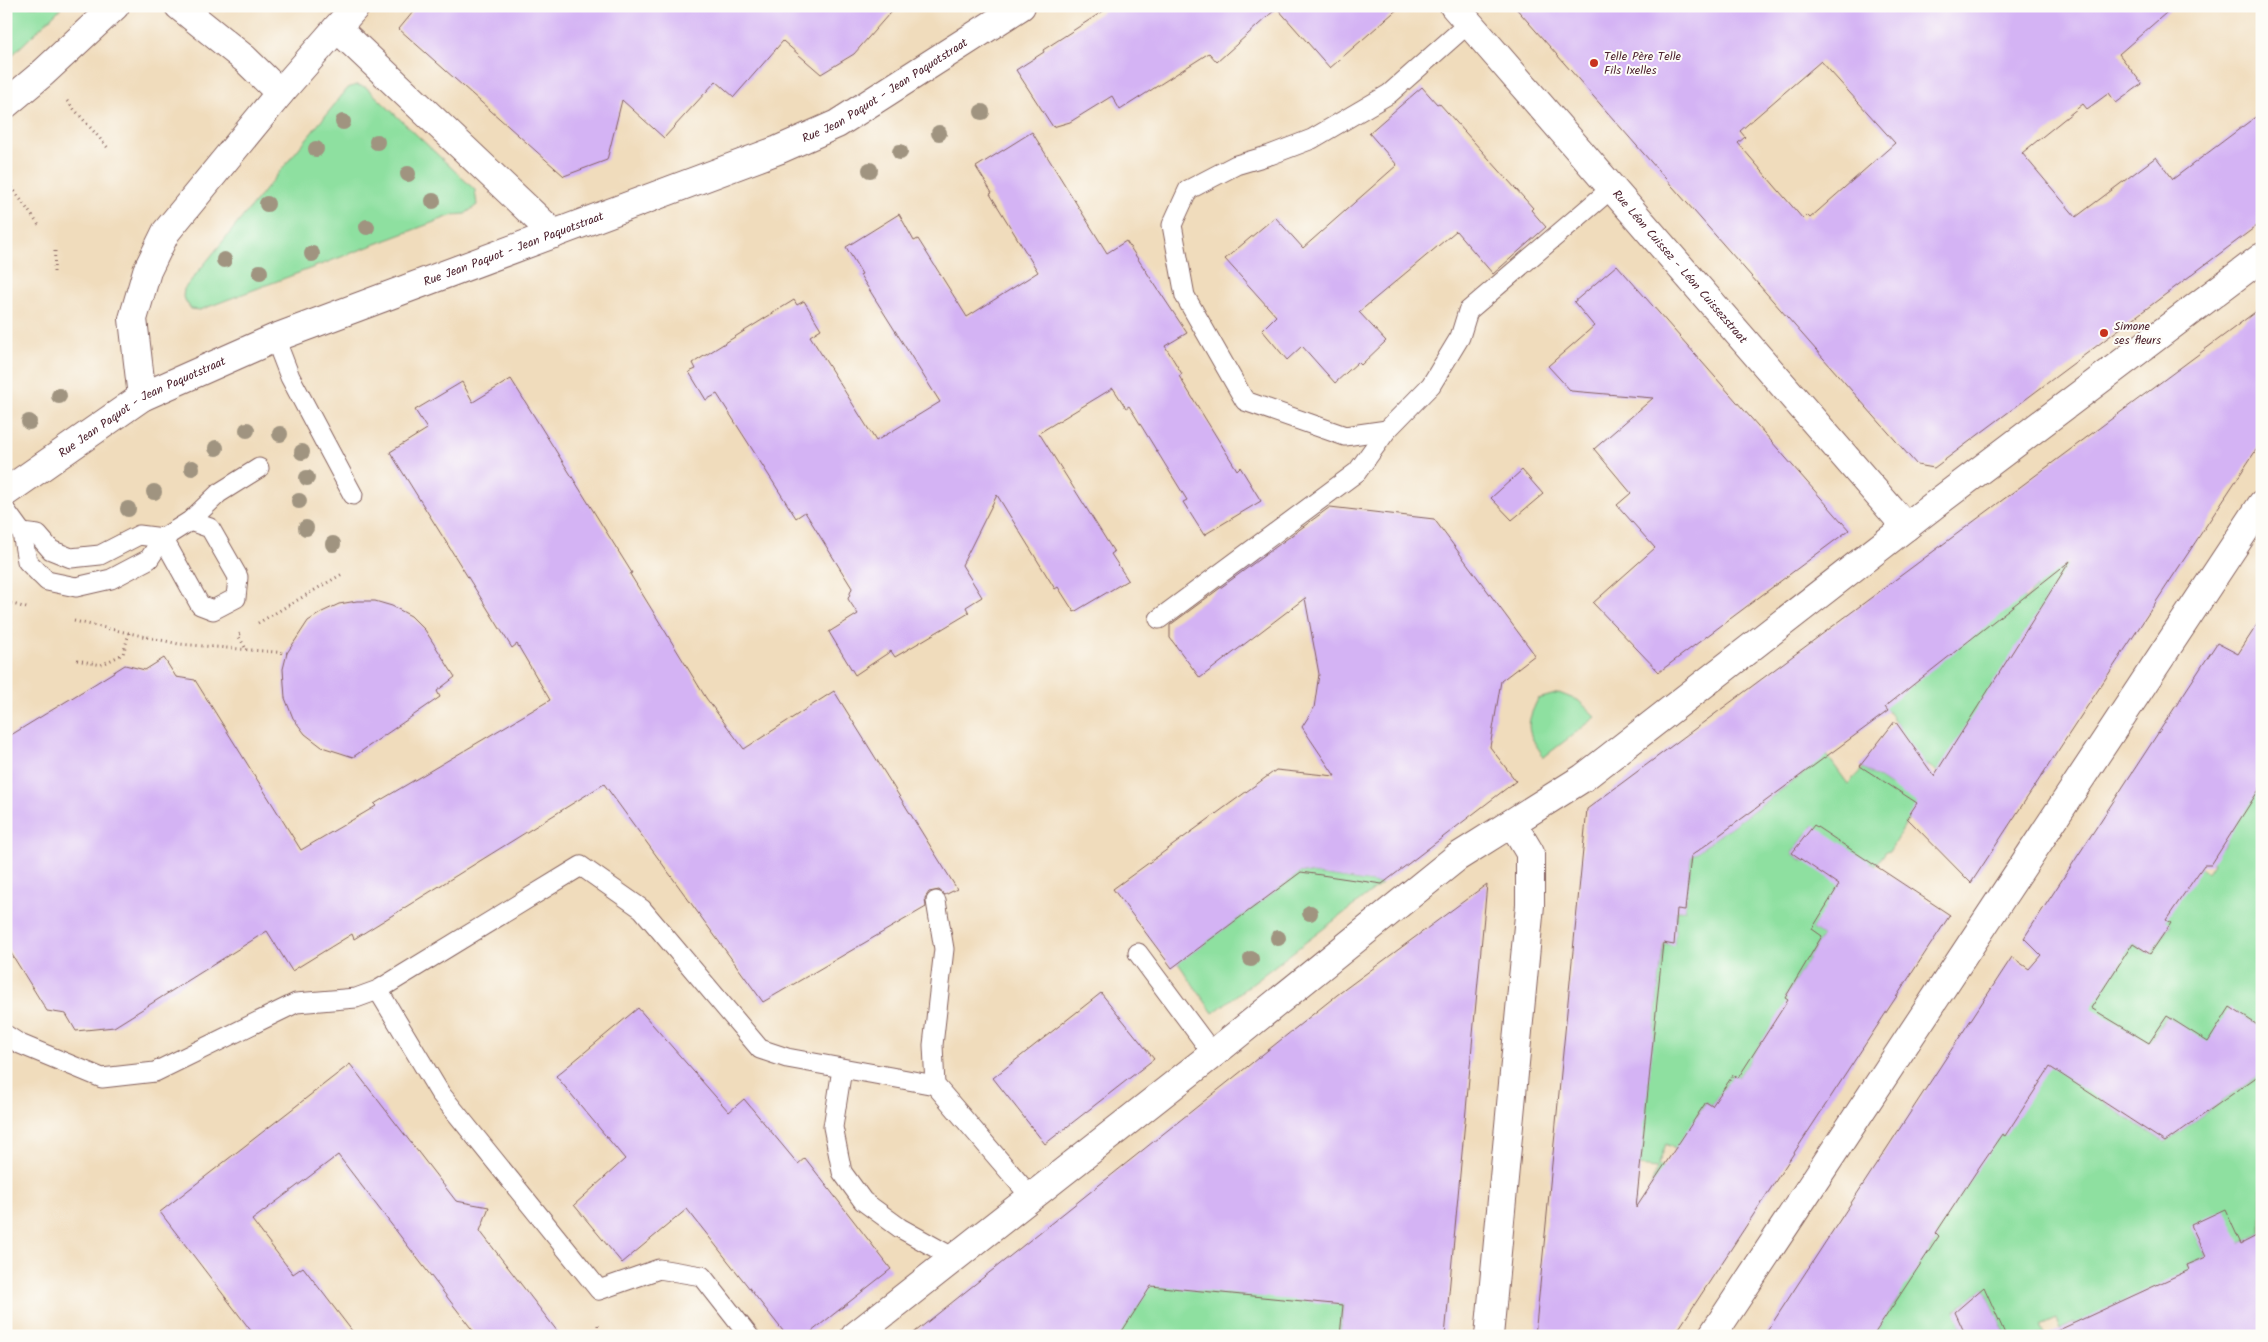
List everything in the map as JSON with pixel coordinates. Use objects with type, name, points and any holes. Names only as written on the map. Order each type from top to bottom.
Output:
[{"type":"street","points":[[6,104],[43,74],[115,6]]},
{"type":"street","points":[[179,6],[245,59],[280,93]]},
{"type":"street","points":[[142,397],[133,319],[147,271],[166,232],[280,93],[356,6]]},
{"type":"street","name":"Rue Jean Paquot - Jean Paquotstraat","points":[[6,492],[142,397],[274,338],[778,150],[837,124],[1021,6]]},
{"type":"street","name":"Rue Léon Cuissez - Léon Cuissezstraat","points":[[1461,15],[1906,527]]},
{"type":"street","points":[[337,28],[554,234]]},
{"type":"street","points":[[855,1336],[1213,1054],[1456,858],[1583,778],[1906,527],[2262,257]]},
{"type":"street","points":[[1712,1336],[2262,504]]},
{"type":"street","points":[[1489,1336],[1530,905],[1530,853],[1512,823]]},
{"type":"lane","points":[[1387,430],[1345,436],[1245,401],[1185,296],[1172,226],[1188,190],[1236,164],[1270,155],[1312,139],[1389,94],[1461,15]]},
{"type":"lane","points":[[1159,619],[1357,472],[1387,430],[1432,385],[1460,337],[1468,311],[1612,188]]},
{"type":"lane","points":[[274,338],[290,377],[353,494]]},
{"type":"lane","points":[[6,511],[22,533],[27,562],[47,580],[76,587],[111,579],[149,559],[163,538],[190,521],[219,493],[259,468]]},
{"type":"lane","points":[[163,538],[200,605],[213,610],[236,598],[238,577],[210,528],[190,521]]},
{"type":"lane","points":[[22,533],[38,535],[51,550],[72,558],[100,555],[139,535],[163,538]]},
{"type":"lane","points":[[6,1035],[20,1044],[102,1078],[155,1072],[296,1003],[356,998],[378,990],[581,866],[642,909],[760,1049],[787,1058],[935,1085]]},
{"type":"lane","points":[[936,901],[944,949],[933,1045],[935,1085],[1031,1197]]},
{"type":"lane","points":[[1138,953],[1213,1054]]},
{"type":"lane","points":[[378,990],[440,1093],[599,1290],[658,1269],[702,1276],[749,1336]]},
{"type":"lane","points":[[842,1069],[833,1127],[842,1172],[863,1201],[900,1228],[954,1258]]},
{"type":"path","points":[[63,97],[109,149]]},
{"type":"path","points":[[6,178],[40,227]]},
{"type":"path","points":[[54,251],[54,272]]},
{"type":"path","points":[[255,625],[344,573]]},
{"type":"path","points":[[6,602],[35,610]]},
{"type":"path","points":[[74,620],[179,644],[287,653]]},
{"type":"path","points":[[246,630],[238,635],[246,650]]},
{"type":"path","points":[[77,660],[102,665],[123,654],[129,633]]},
{"type":"green space","points":[[6,6],[59,6],[61,8],[6,61]]},
{"type":"green space","points":[[356,85],[366,87],[475,190],[477,205],[465,214],[453,215],[200,310],[191,309],[183,297],[184,289],[348,88]]},
{"type":"green space","points":[[2061,561],[2073,569],[1938,772],[1890,740],[1900,728],[1865,680],[1915,683],[2020,594],[2025,600]]},
{"type":"green space","points":[[1559,693],[1579,701],[1596,717],[1544,757],[1531,735],[1529,723],[1538,699]]},
{"type":"green space","points":[[1813,736],[1848,784],[1863,768],[1889,785],[1927,787],[1889,852],[1887,850],[1876,865],[1871,862],[1818,920],[1812,929],[1822,936],[1785,998],[1789,1000],[1738,1078],[1733,1075],[1712,1106],[1706,1102],[1697,1115],[1708,1124],[1679,1151],[1666,1144],[1658,1165],[1672,1174],[1645,1202],[1657,1168],[1639,1166],[1661,963],[1664,944],[1674,944],[1677,910],[1685,910],[1687,893],[1682,878],[1689,878],[1691,856],[1807,771]],"holes":[[[1814,825],[1804,861],[1792,853]]]},
{"type":"green space","points":[[2262,770],[2262,1028],[2230,1008],[2192,1070],[2176,1022],[2167,1016],[2149,1043],[2140,1038],[2100,1100],[2165,1142],[2262,1073],[2262,1233],[2241,1244],[2192,1226],[2206,1257],[2187,1265],[2192,1275],[2080,1334],[2075,1322],[2060,1329],[2056,1319],[2040,1326],[2044,1336],[2006,1336],[1984,1287],[1955,1311],[1966,1336],[1859,1336],[1889,1312],[1898,1299],[1890,1293],[1930,1250],[1939,1236],[1935,1233],[2001,1133],[2005,1135],[2065,1040],[2133,943],[2150,954],[2171,924],[2148,908],[2202,868],[2208,872],[2214,863],[2206,857],[2223,847]]},
{"type":"green space","points":[[1301,872],[1382,884],[1213,1013],[1178,963]]},
{"type":"green space","points":[[1142,1249],[1343,1305],[1340,1336],[1063,1336]]},
{"type":"building","points":[[418,6],[896,6],[854,54],[821,74],[783,41],[734,97],[716,81],[664,138],[622,100],[607,160],[564,176],[399,29]]},
{"type":"building","points":[[1111,6],[1401,6],[1330,68],[1277,8],[1217,62],[1209,53],[1120,110],[1112,96],[1070,122],[1053,127],[1016,70],[1044,52],[1043,50]]},
{"type":"building","points":[[1514,6],[2174,6],[2119,54],[2142,84],[2116,103],[2109,93],[2087,109],[2083,104],[2022,153],[2076,217],[2156,157],[2173,179],[2262,112],[2262,222],[1934,468],[1917,465]],"holes":[[[1821,61],[1895,143],[1810,218],[1807,215],[1803,219],[1738,143],[1745,137],[1740,131]]]},
{"type":"building","points":[[1422,87],[1437,104],[1439,103],[1533,208],[1531,210],[1546,227],[1493,274],[1456,231],[1359,312],[1386,341],[1361,365],[1358,362],[1335,383],[1302,346],[1287,360],[1262,330],[1276,316],[1225,259],[1275,217],[1303,248],[1397,165],[1369,133]]},
{"type":"building","points":[[1032,132],[1107,253],[1126,241],[1187,333],[1165,346],[1182,374],[1179,376],[1237,470],[1240,467],[1261,501],[1204,535],[1183,502],[1187,500],[1129,406],[1126,408],[1113,388],[1039,433],[1114,552],[1111,554],[1128,580],[1074,612],[1058,587],[1055,589],[997,495],[962,565],[982,597],[966,607],[969,613],[895,657],[891,651],[855,675],[829,632],[858,614],[848,599],[852,588],[805,512],[796,518],[717,394],[706,400],[689,372],[696,369],[693,363],[794,300],[797,305],[804,301],[821,329],[810,336],[876,441],[940,402],[860,275],[862,274],[846,247],[899,214],[914,241],[918,239],[967,317],[1038,272],[990,194],[992,193],[976,167]]},
{"type":"building","points":[[1617,265],[1849,530],[1659,672],[1593,603],[1655,548],[1617,505],[1631,493],[1594,449],[1653,398],[1571,391],[1548,366],[1594,326],[1574,302]]},
{"type":"building","points":[[2262,307],[2262,441],[1971,883],[1907,818],[1917,803],[1860,766],[1895,721],[1934,776],[2070,561],[1885,707],[1888,711],[1691,856],[1685,910],[1677,909],[1674,945],[1663,943],[1636,1208],[1706,1102],[1712,1106],[1733,1075],[1738,1078],[1788,1000],[1785,998],[1822,936],[1812,929],[1839,885],[1792,853],[1814,825],[1950,915],[1674,1336],[1535,1336],[1587,809]]},
{"type":"building","points":[[511,379],[632,573],[630,574],[706,698],[744,749],[834,691],[957,889],[945,895],[939,890],[929,892],[925,898],[926,907],[763,1002],[604,784],[354,939],[352,934],[292,971],[267,931],[114,1027],[76,1031],[66,1014],[47,1011],[6,945],[6,738],[125,665],[145,670],[164,658],[176,677],[195,680],[301,850],[376,806],[374,804],[550,700],[517,644],[512,648],[390,452],[427,429],[415,410],[462,382],[473,402]]},
{"type":"building","points":[[1522,470],[1543,494],[1512,520],[1491,498]]},
{"type":"building","points":[[1330,507],[1434,519],[1535,655],[1501,681],[1490,747],[1516,781],[1382,884],[1301,872],[1172,968],[1113,889],[1276,770],[1335,776],[1302,727],[1314,708],[1319,674],[1305,598],[1200,678],[1170,638],[1170,625]]},
{"type":"building","points":[[375,601],[392,606],[411,616],[425,630],[455,677],[437,691],[440,697],[353,757],[322,747],[305,734],[293,718],[285,698],[283,669],[287,653],[308,621],[339,604]]},
{"type":"building","points":[[2262,617],[2262,785],[2211,865],[2204,865],[2166,920],[2171,923],[2150,954],[2133,943],[2091,1008],[2149,1043],[2167,1016],[2208,1042],[2230,1007],[2262,1028],[2262,1073],[2165,1142],[2050,1067],[2005,1136],[2002,1134],[1980,1166],[1936,1233],[1939,1236],[1873,1336],[1764,1336],[2012,957],[2029,969],[2041,955],[2024,938],[2217,643],[2238,654]]},
{"type":"building","points":[[1487,884],[1445,1336],[1340,1336],[1343,1305],[1151,1286],[1119,1336],[910,1336],[1337,995]]},
{"type":"building","points":[[1101,993],[1154,1059],[1045,1144],[993,1078]]},
{"type":"building","points":[[638,1008],[729,1112],[744,1099],[798,1164],[805,1158],[891,1269],[806,1336],[787,1336],[687,1209],[622,1263],[574,1205],[625,1159],[556,1076]]},
{"type":"building","points":[[350,1064],[456,1201],[489,1207],[480,1231],[561,1336],[477,1336],[338,1155],[252,1220],[293,1274],[303,1267],[356,1336],[255,1336],[160,1212]]},
{"type":"building","points":[[2225,1209],[2241,1244],[2262,1233],[2262,1336],[2046,1336],[2189,1270],[2187,1265],[2206,1257],[2191,1225]]},
{"type":"building","points":[[1984,1287],[2006,1336],[1966,1336],[1955,1312]]},
{"type":"place","name":"Telle Père Telle Fils Ixelles","points":[[1594,63]]},
{"type":"place","name":"Simone ses fleurs","points":[[2104,333]]}]
